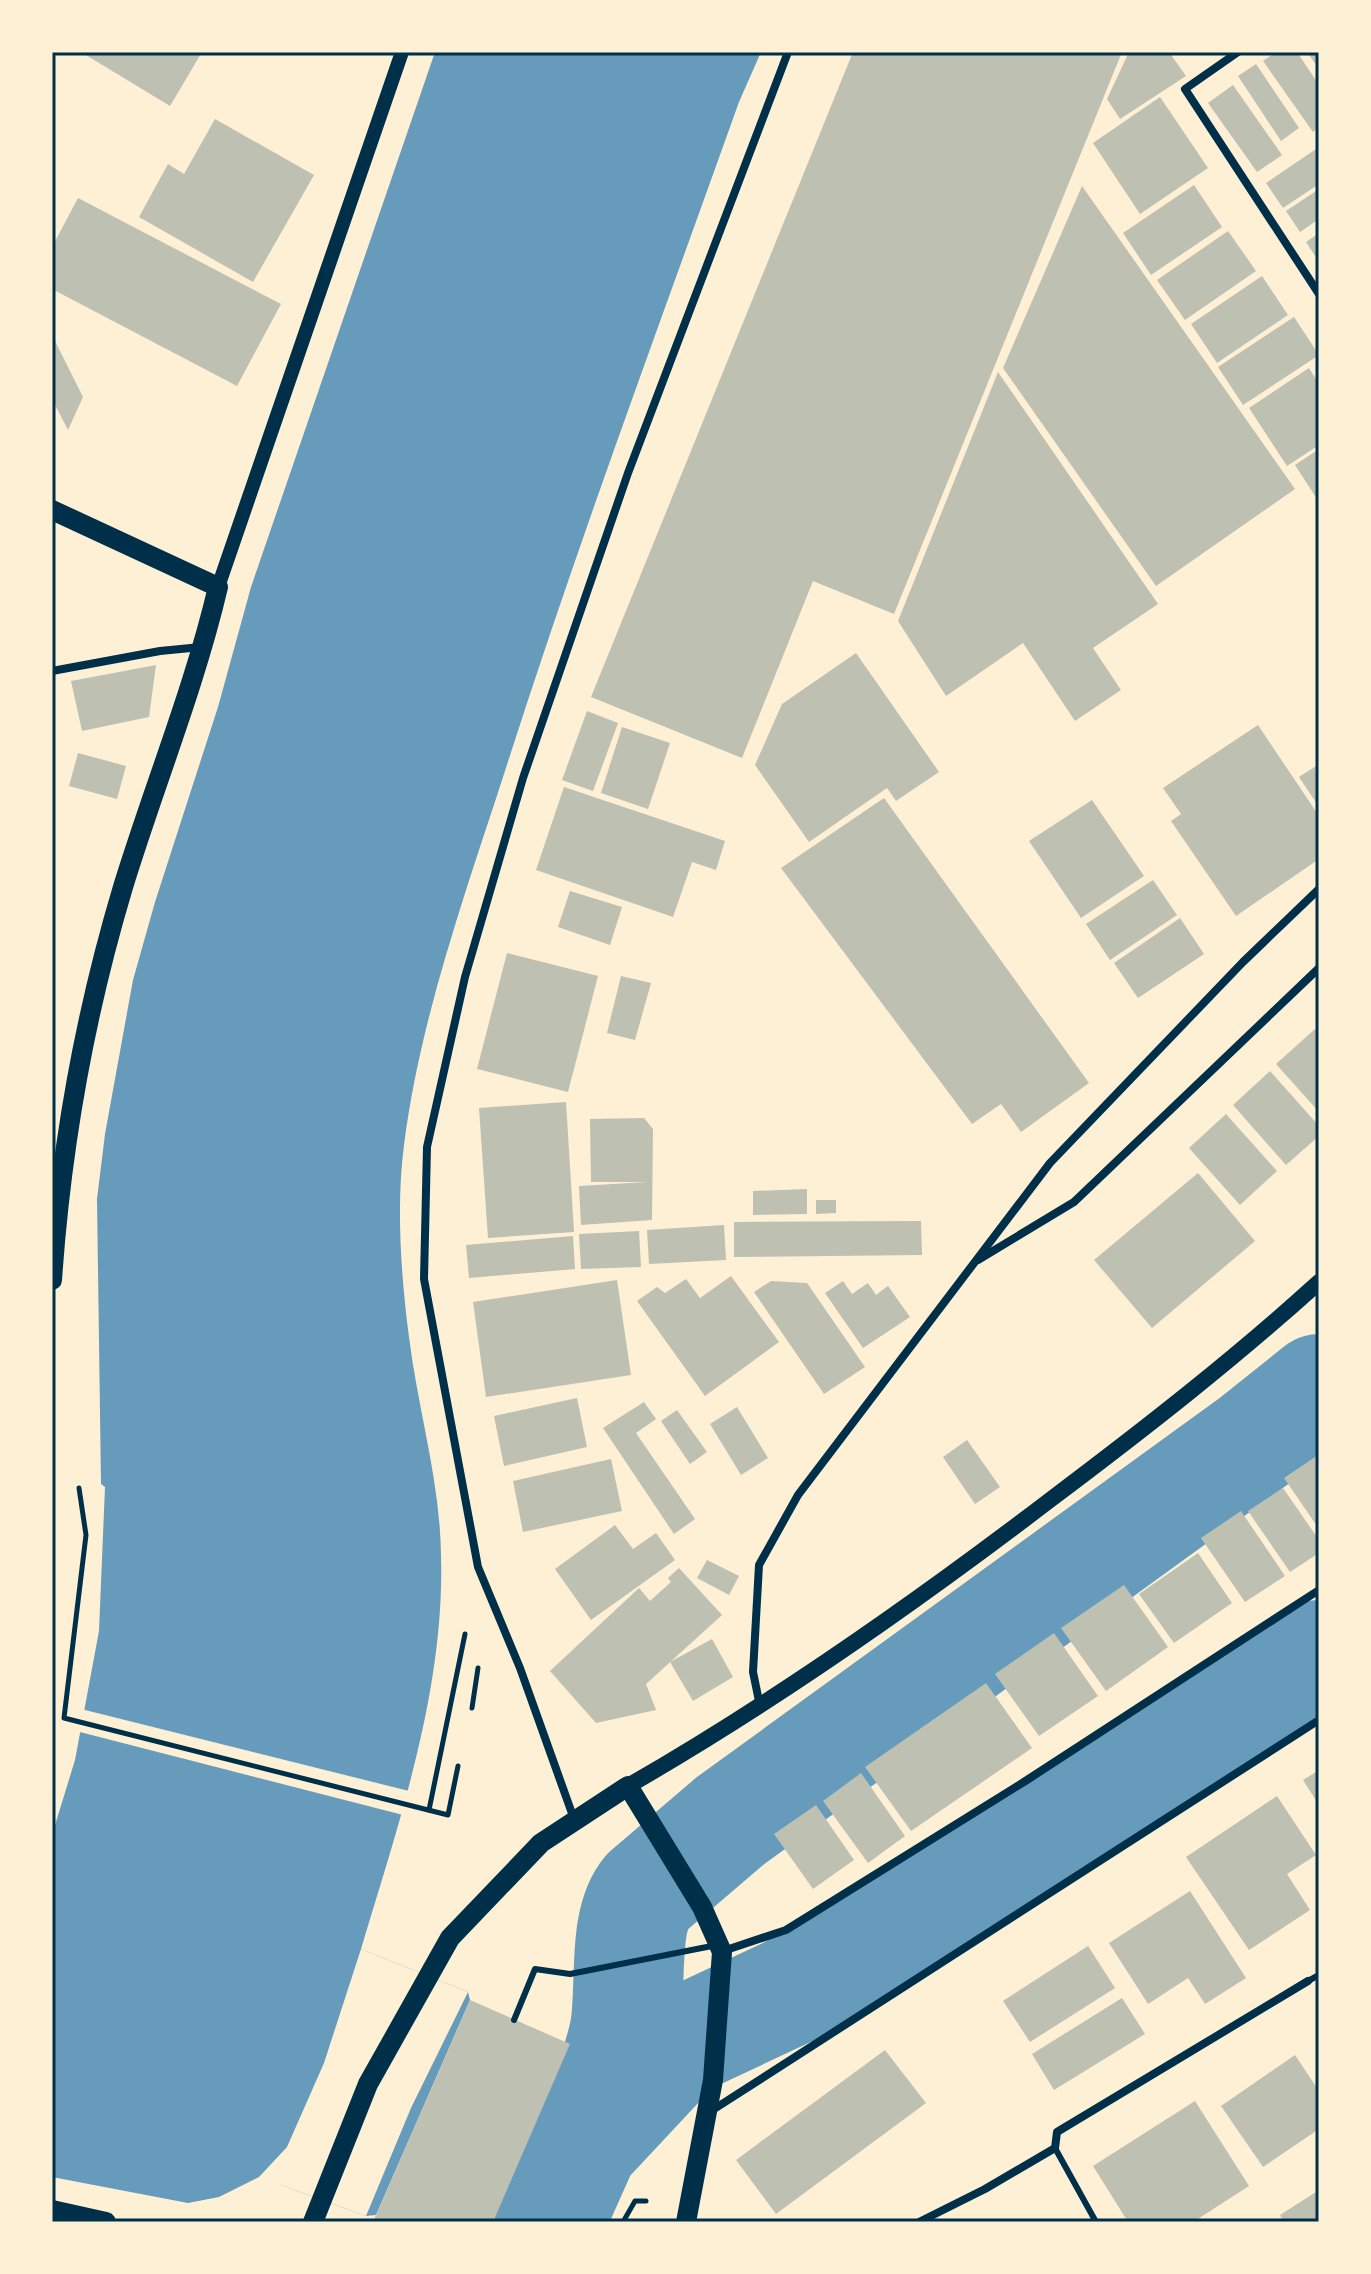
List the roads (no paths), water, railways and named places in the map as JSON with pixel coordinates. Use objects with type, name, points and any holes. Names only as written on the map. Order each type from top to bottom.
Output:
[{"type":"main road","points":[[52,510],[218,587],[204,647],[123,888],[101,971],[64,1151],[52,1280]]},
{"type":"main road","points":[[313,2222],[368,2084],[427,1976],[450,1938],[510,1873],[574,1819],[760,1706],[991,1545],[1160,1418],[1319,1282]]},
{"type":"main road","points":[[628,1786],[660,1832],[702,1907],[721,1953],[713,2080],[686,2222]]},
{"type":"main road","points":[[52,2210],[106,2222]]},
{"type":"street","points":[[218,587],[402,52]]},
{"type":"street","points":[[574,1819],[520,1668],[478,1567],[424,1279],[427,1147],[465,977],[523,778],[628,473],[788,52]]},
{"type":"street","points":[[1238,52],[1185,89],[1319,294]]},
{"type":"street","points":[[52,671],[160,651],[204,647]]},
{"type":"street","points":[[760,1706],[753,1672],[757,1581],[765,1550],[798,1495],[1050,1163],[1243,962],[1319,889]]},
{"type":"street","points":[[973,1263],[1074,1202],[1319,968]]},
{"type":"street","points":[[721,1953],[786,1930],[1015,1788],[1319,1590]]},
{"type":"street","points":[[706,2114],[1319,1720]]},
{"type":"street","points":[[919,2222],[1055,2148],[1057,2132],[1308,1981]]},
{"type":"lane","points":[[514,2020],[535,1969],[570,1974],[677,1951],[721,1953]]},
{"type":"lane","points":[[1308,1981],[1319,1975]]},
{"type":"lane","points":[[1055,2148],[1096,2222]]},
{"type":"water","points":[[435,52],[761,52],[739,102],[531,689],[445,957],[411,1098],[400,1192],[402,1266],[413,1364],[437,1500],[441,1555],[440,1605],[436,1656],[417,1755],[361,1949],[468,1992],[470,2000],[376,2215],[366,2216],[259,2177],[242,2222],[52,2222],[52,1835],[75,1760],[99,1631],[105,1487],[101,1484],[97,1199],[105,1134],[133,980],[218,707],[251,587]]},
{"type":"water","points":[[633,1868],[669,1921],[677,1978],[667,2090],[606,2222],[493,2222],[587,2002],[609,1904]]},
{"type":"waterway","points":[[550,2222],[601,2106],[618,2058],[627,2017],[634,1921],[647,1892],[730,1821],[1254,1441],[1319,1389]]},
{"type":"waterway","points":[[593,2135],[679,2043],[792,1990],[1319,1655]]}]
